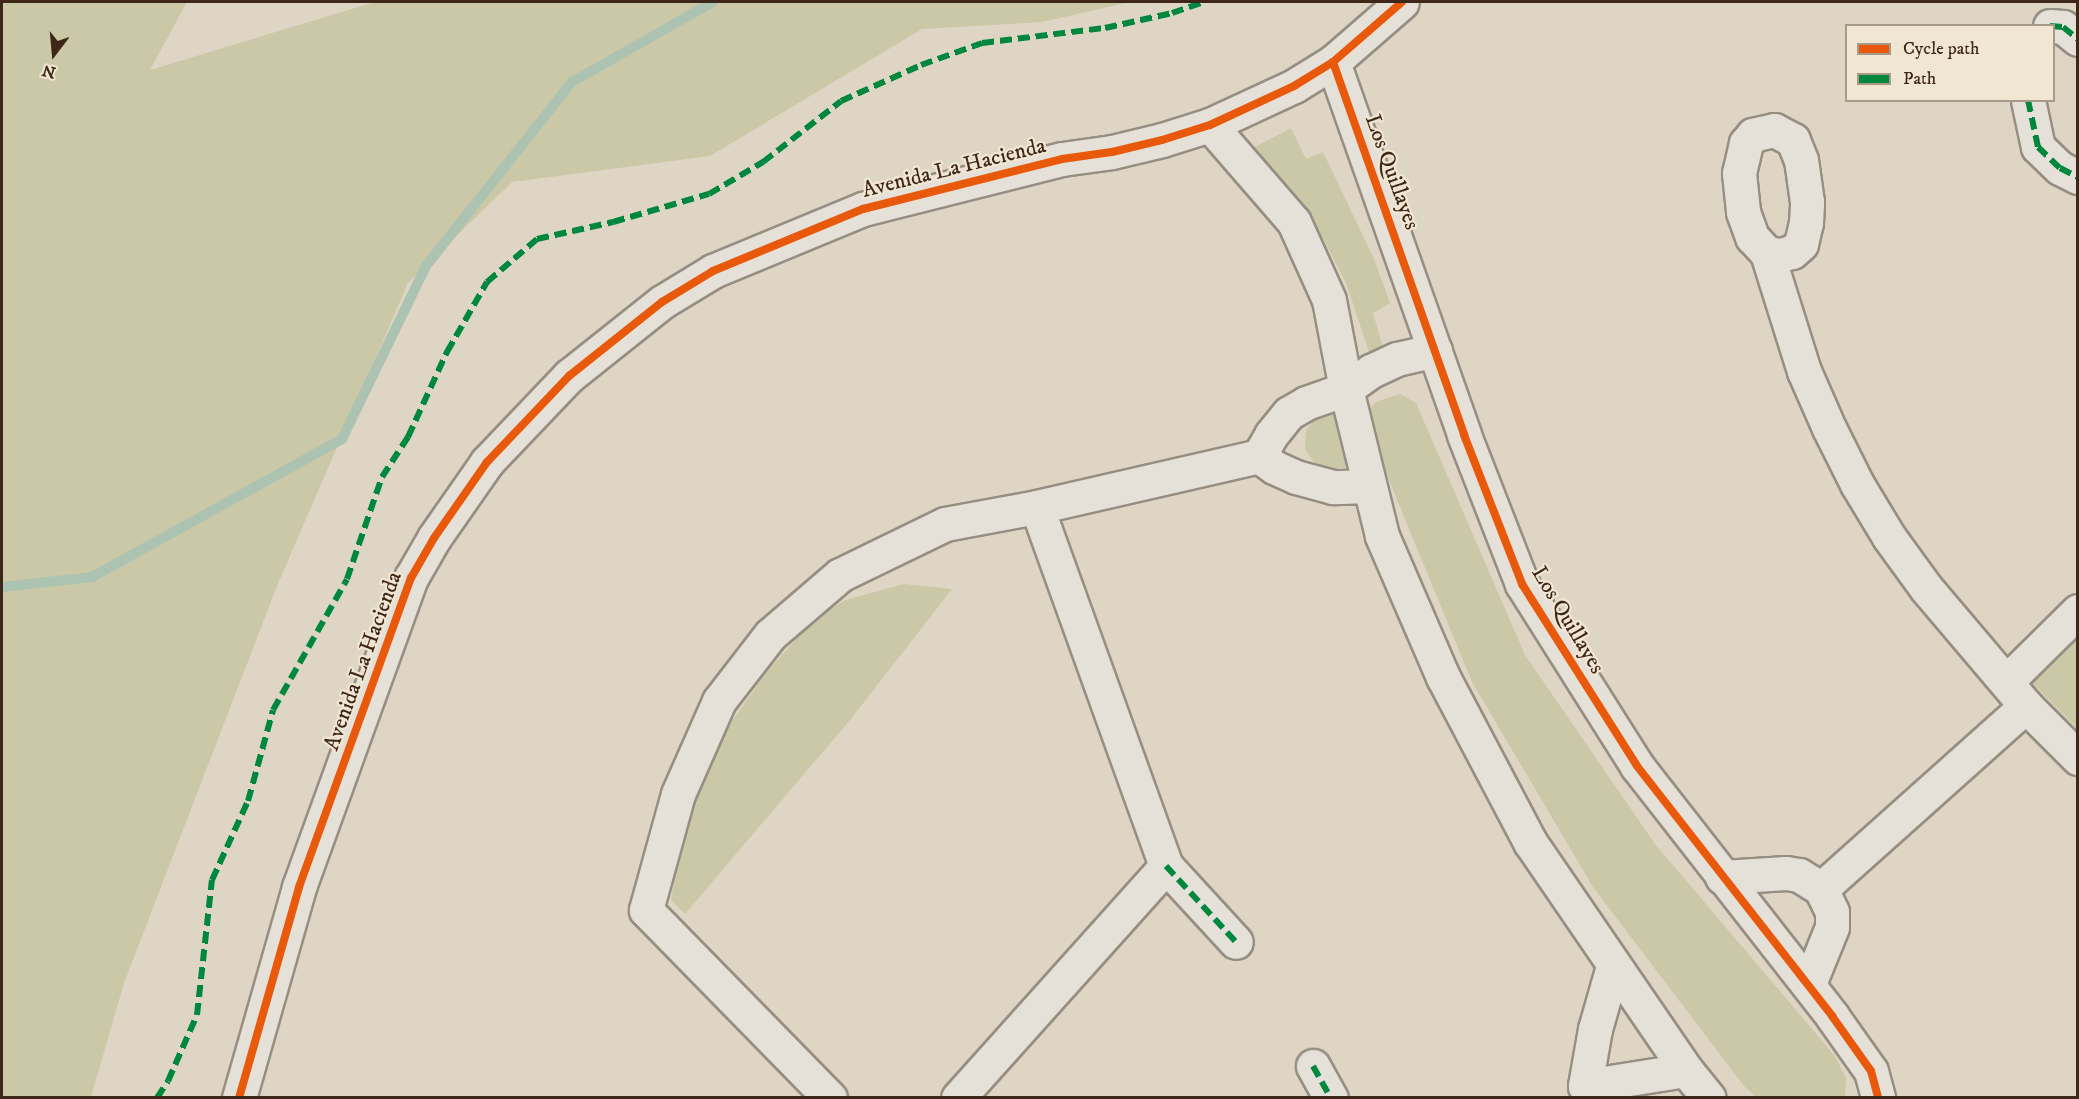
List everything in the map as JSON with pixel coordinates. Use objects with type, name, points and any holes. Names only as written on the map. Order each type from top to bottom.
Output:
[{"type":"street","name":"Avenida La Hacienda","points":[[239,1098],[299,887],[411,578],[459,500],[527,418],[569,376],[614,337],[662,302],[713,271],[863,209],[1062,159],[1152,142],[1210,125],[1294,86],[1334,62],[1402,2]]},
{"type":"street","points":[[2055,26],[2063,27],[2078,39]]},
{"type":"street","name":"Los Quillayes","points":[[1334,62],[1464,435],[1522,584],[1637,766],[1722,877],[1809,984],[1870,1071],[1878,1098]]},
{"type":"street","points":[[2028,102],[2038,147],[2060,168],[2078,177]]},
{"type":"street","points":[[1210,125],[1294,222],[1329,300],[1346,389],[1382,536],[1443,676],[1530,842],[1613,966],[1686,1070],[1709,1098]]},
{"type":"street","points":[[1767,253],[1804,371],[1857,484],[1890,537],[1926,588],[2016,694],[2078,758]]},
{"type":"street","points":[[1259,456],[1271,435],[1289,413],[1306,403],[1346,389],[1371,371],[1397,359],[1435,350]]},
{"type":"street","points":[[830,1098],[646,910],[678,794],[719,701],[770,635],[840,575],[945,524],[1037,507],[1259,456],[1296,477],[1333,487],[1368,486]]},
{"type":"street","points":[[1037,507],[1166,866],[1236,942]]},
{"type":"street","points":[[1821,889],[2016,694],[2078,611]]},
{"type":"street","points":[[958,1098],[1166,866]]},
{"type":"street","points":[[1722,877],[1786,873],[1799,875],[1821,889],[1832,912],[1832,927],[1809,984]]},
{"type":"street","points":[[1613,966],[1577,1092],[1686,1070]]},
{"type":"street","points":[[1313,1066],[1331,1098]]},
{"type":"shaded area","points":[[2,2],[187,2],[150,70],[375,2],[1130,2],[1042,22],[922,29],[710,156],[512,182],[408,283],[277,586],[124,983],[91,1097],[2,1098]]},
{"type":"shaded area","points":[[1291,128],[1306,159],[1323,152],[1374,259],[1390,303],[1373,313],[1384,351],[1371,358],[1346,283],[1316,225],[1293,197],[1254,163],[1253,148]]},
{"type":"shaded area","points":[[1400,394],[1416,403],[1525,655],[1655,844],[1835,1056],[1846,1078],[1845,1097],[1756,1097],[1744,1086],[1593,887],[1472,682],[1384,468],[1367,411],[1376,402]]},
{"type":"shaded area","points":[[1333,412],[1346,467],[1329,471],[1315,464],[1305,449],[1306,430],[1317,417]]},
{"type":"shaded area","points":[[904,584],[952,589],[850,720],[685,914],[671,900],[679,852],[697,797],[730,724],[766,673],[813,620],[845,600]]},
{"type":"shaded area","points":[[2077,633],[2077,728],[2030,681]]},
{"type":"waterway","points":[[2,587],[92,577],[342,439],[426,266],[572,82],[713,2]]},
{"type":"marked path","points":[[157,1098],[168,1081],[197,1015],[212,880],[248,801],[273,710],[347,579],[382,477],[408,437],[447,352],[487,282],[537,239],[613,222],[709,194],[763,162],[841,101],[921,65],[982,43],[1105,28],[1172,13],[1204,2]]},
{"type":"marked path","points":[[2055,26],[2063,27],[2078,39]]},
{"type":"marked path","points":[[2028,102],[2038,147],[2060,168],[2078,177]]},
{"type":"marked path","points":[[1166,866],[1236,942]]},
{"type":"marked path","points":[[1313,1066],[1331,1098]]},
{"type":"cycle path","points":[[239,1098],[299,887],[411,578],[434,538],[487,462],[569,376],[662,302],[713,271],[863,209],[1062,159],[1112,152],[1162,140],[1210,125],[1294,86],[1333,62],[1402,2]]},
{"type":"cycle path","points":[[1333,62],[1464,435],[1522,584],[1637,766],[1832,1016],[1871,1071],[1878,1098]]}]
